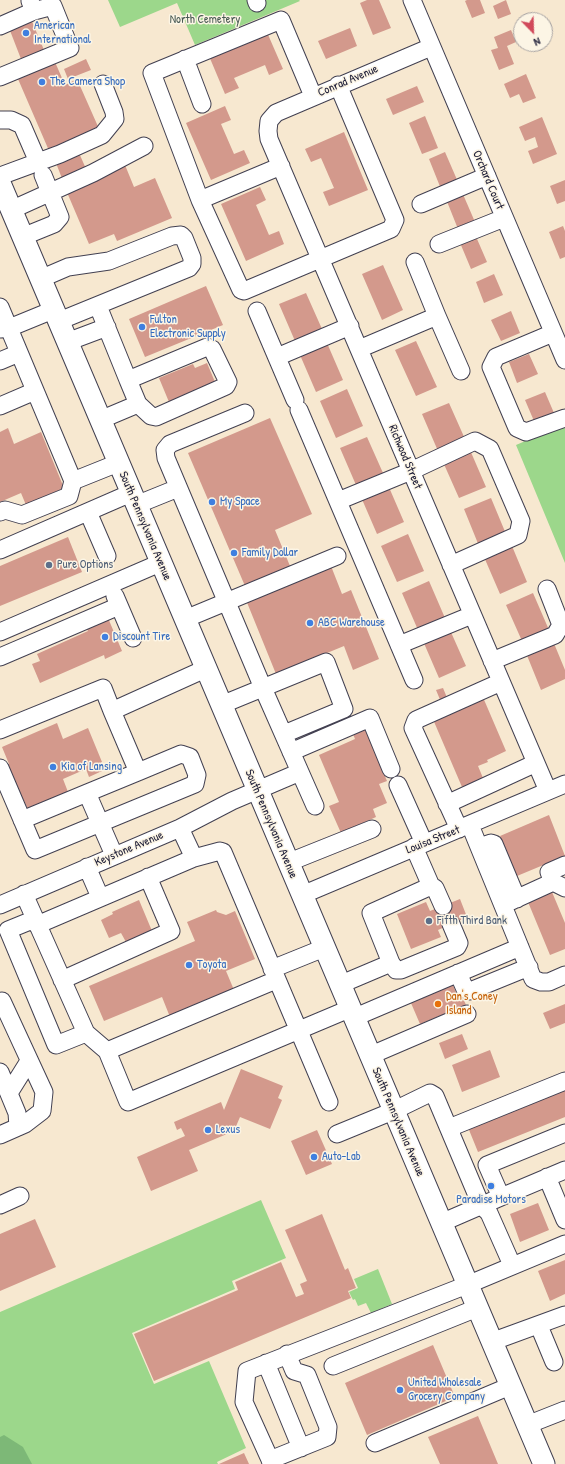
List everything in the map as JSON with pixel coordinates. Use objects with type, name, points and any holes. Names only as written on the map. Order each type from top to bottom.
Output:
[{"type":"main road","name":"South Pennsylvania Avenue","points":[[0,184],[369,1056],[544,1464]]},
{"type":"street","name":"Orchard Court","points":[[412,0],[565,360]]},
{"type":"street","points":[[0,26],[32,5],[60,3],[70,48],[0,77]]},
{"type":"street","points":[[313,96],[281,20],[154,71],[151,76],[200,200],[241,290],[244,291],[391,230],[395,220],[338,85]]},
{"type":"street","name":"Conrad Avenue","points":[[269,121],[276,113],[313,96],[431,47]]},
{"type":"street","points":[[184,59],[202,104]]},
{"type":"street","points":[[0,184],[40,169],[102,135],[115,119],[114,112],[102,84]]},
{"type":"street","points":[[0,120],[11,120],[22,125],[60,214],[59,220],[54,224],[22,237]]},
{"type":"street","name":"Richwood Street","points":[[269,121],[269,139],[548,791]]},
{"type":"street","points":[[11,210],[93,173],[144,146]]},
{"type":"street","points":[[200,200],[281,166]]},
{"type":"street","points":[[421,204],[487,176]]},
{"type":"street","points":[[439,244],[504,218]]},
{"type":"street","points":[[4,328],[98,306],[189,268],[192,264],[192,258],[184,238],[181,235],[172,236],[117,258],[68,267],[40,279]]},
{"type":"street","points":[[415,262],[461,371]]},
{"type":"street","points":[[98,306],[107,327],[128,380],[138,404],[150,416],[156,417],[226,386],[228,382],[212,348],[207,347],[128,380]]},
{"type":"street","points":[[0,307],[4,328],[19,353],[73,481],[69,496],[22,515],[5,510],[0,512]]},
{"type":"street","points":[[257,311],[414,680]]},
{"type":"street","points":[[359,349],[437,316]]},
{"type":"street","points":[[277,357],[350,326]]},
{"type":"street","points":[[67,342],[107,327]]},
{"type":"street","points":[[553,333],[496,357],[491,367],[517,428],[526,432],[565,418]]},
{"type":"street","points":[[0,361],[19,353]]},
{"type":"street","points":[[0,406],[35,391]]},
{"type":"street","points":[[100,420],[138,404]]},
{"type":"street","points":[[245,413],[170,444],[165,450],[166,458],[263,688],[316,806]]},
{"type":"street","points":[[338,501],[475,441],[490,449],[521,521],[518,535],[451,565]]},
{"type":"street","points":[[73,481],[118,462]]},
{"type":"street","points":[[0,550],[88,512],[178,488]]},
{"type":"street","points":[[88,512],[107,556]]},
{"type":"street","points":[[185,619],[337,556]]},
{"type":"street","points":[[0,632],[160,563]]},
{"type":"street","points":[[109,584],[133,638]]},
{"type":"street","points":[[492,661],[555,635],[561,625],[547,589]]},
{"type":"street","points":[[0,657],[119,606]]},
{"type":"street","points":[[399,645],[472,615]]},
{"type":"street","points":[[221,705],[326,662],[344,709],[284,734]]},
{"type":"street","points":[[112,711],[205,669]]},
{"type":"street","points":[[501,682],[416,720],[413,728],[447,804],[479,847],[510,902],[520,947],[531,973],[541,982],[549,982],[565,975]]},
{"type":"street","points":[[0,730],[103,688],[138,772]]},
{"type":"street","points":[[291,752],[370,718],[391,769]]},
{"type":"street","points":[[0,768],[22,820],[35,850],[195,784],[197,775],[190,757],[181,754],[22,820]]},
{"type":"street","points":[[447,804],[536,763]]},
{"type":"street","name":"Keystone Avenue","points":[[0,905],[87,866],[180,828],[256,790],[300,772]]},
{"type":"street","name":"Louisa Street","points":[[302,895],[565,784]]},
{"type":"street","points":[[398,785],[419,845],[431,886],[435,888],[443,906]]},
{"type":"street","points":[[86,793],[114,855]]},
{"type":"street","points":[[180,828],[194,858]]},
{"type":"street","points":[[287,863],[372,829]]},
{"type":"street","points":[[86,1033],[56,1045],[8,930],[36,922],[194,858],[220,851],[223,852],[329,1102]]},
{"type":"street","points":[[510,902],[559,885],[549,872],[565,865]]},
{"type":"street","points":[[87,866],[100,897]]},
{"type":"street","points":[[62,980],[171,931],[148,877]]},
{"type":"street","points":[[431,886],[371,913],[390,964],[396,970],[401,970],[457,947],[459,944],[451,924]]},
{"type":"street","points":[[24,894],[86,1033],[107,1051],[128,1102],[298,1031],[458,973],[520,947]]},
{"type":"street","points":[[107,1051],[274,975],[324,948]]},
{"type":"street","points":[[339,985],[390,964]]},
{"type":"street","points":[[458,973],[465,989],[470,991],[531,973]]},
{"type":"street","points":[[0,1135],[18,1127],[42,1111],[44,1092],[2,1002]]},
{"type":"street","points":[[369,1056],[467,1014]]},
{"type":"street","points":[[9,1093],[29,1061]]},
{"type":"street","points":[[0,1072],[17,1113],[18,1127]]},
{"type":"street","points":[[449,1128],[565,1081]]},
{"type":"street","points":[[337,1134],[393,1112],[430,1094],[433,1094],[482,1205],[489,1213],[512,1265]]},
{"type":"street","points":[[501,1197],[487,1165],[565,1133]]},
{"type":"street","points":[[441,1223],[565,1170]]},
{"type":"street","points":[[547,1177],[565,1220]]},
{"type":"street","points":[[0,1205],[20,1196]]},
{"type":"street","points":[[287,1354],[294,1371],[307,1375],[328,1428],[327,1437],[271,1462],[244,1402],[248,1371],[287,1354],[467,1285],[565,1244]]},
{"type":"street","points":[[333,1366],[477,1308]]},
{"type":"street","points":[[491,1342],[518,1331],[539,1326],[565,1315]]},
{"type":"street","points":[[539,1326],[554,1362]]},
{"type":"street","points":[[266,1363],[300,1448]]},
{"type":"street","points":[[375,1443],[510,1386]]},
{"type":"street","points":[[527,1425],[565,1410]]},
{"type":"green space","name":"North Cemetery","points":[[108,0],[300,1],[195,45],[177,3],[120,27]]},
{"type":"green space","points":[[565,424],[565,563],[516,445]]},
{"type":"green space","points":[[261,1200],[286,1258],[232,1281],[235,1289],[132,1333],[154,1384],[209,1361],[246,1448],[217,1462],[218,1464],[0,1464],[0,1312]]},
{"type":"green space","points":[[378,1269],[392,1304],[371,1313],[366,1303],[358,1306],[355,1299],[353,1300],[349,1292],[358,1288],[354,1279]]},
{"type":"green space","points":[[4,1435],[23,1447],[32,1464],[0,1464],[0,1437]]},
{"type":"building","points":[[367,0],[379,0],[391,28],[373,35],[360,3]]},
{"type":"building","points":[[480,0],[485,13],[472,18],[465,1]]},
{"type":"building","points":[[506,0],[511,14],[498,19],[493,6]]},
{"type":"building","points":[[31,19],[44,50],[21,59],[9,28]]},
{"type":"building","points":[[350,28],[357,46],[326,59],[318,41]]},
{"type":"building","points":[[266,30],[283,69],[269,75],[265,65],[234,78],[239,88],[225,94],[209,56]]},
{"type":"building","points":[[511,30],[513,35],[513,43],[507,46],[514,64],[499,70],[491,50],[498,48],[494,37]]},
{"type":"building","points":[[86,59],[91,70],[68,79],[64,69]]},
{"type":"building","points":[[55,62],[65,85],[77,79],[100,131],[50,153],[18,79]]},
{"type":"building","points":[[526,74],[536,98],[523,103],[519,94],[510,98],[504,84]]},
{"type":"building","points":[[417,86],[424,102],[393,115],[386,99]]},
{"type":"building","points":[[225,106],[231,120],[221,124],[234,154],[244,150],[250,163],[211,180],[186,123]]},
{"type":"building","points":[[425,116],[438,148],[422,154],[409,123]]},
{"type":"building","points":[[542,117],[557,154],[533,164],[528,151],[538,147],[535,137],[525,141],[519,127]]},
{"type":"building","points":[[344,132],[368,190],[329,206],[323,192],[334,188],[321,158],[311,162],[305,149]]},
{"type":"building","points":[[445,152],[458,182],[441,189],[429,159]]},
{"type":"building","points":[[79,153],[87,171],[63,181],[56,163]]},
{"type":"building","points":[[125,165],[134,187],[155,178],[172,218],[117,241],[114,234],[89,244],[66,190]]},
{"type":"building","points":[[565,180],[565,201],[557,204],[550,186]]},
{"type":"building","points":[[260,187],[266,200],[256,205],[269,235],[279,231],[284,244],[246,261],[221,204]]},
{"type":"building","points":[[462,192],[475,222],[458,229],[446,199]]},
{"type":"building","points":[[563,226],[565,231],[565,257],[560,259],[549,232]]},
{"type":"building","points":[[474,232],[487,262],[471,269],[458,238]]},
{"type":"building","points":[[383,265],[403,310],[382,320],[362,274]]},
{"type":"building","points":[[494,274],[503,295],[484,303],[476,282]]},
{"type":"building","points":[[206,286],[223,325],[145,357],[129,319]]},
{"type":"building","points":[[306,293],[322,329],[295,341],[279,304]]},
{"type":"building","points":[[511,311],[520,333],[501,341],[491,320]]},
{"type":"building","points":[[416,341],[437,387],[416,396],[395,350]]},
{"type":"building","points":[[327,343],[343,380],[316,392],[300,355]]},
{"type":"building","points":[[529,354],[538,374],[517,383],[509,362]]},
{"type":"building","points":[[207,363],[215,382],[169,402],[159,378],[193,364],[195,368]]},
{"type":"building","points":[[347,389],[363,426],[336,438],[320,401]]},
{"type":"building","points":[[545,392],[554,413],[534,421],[525,400]]},
{"type":"building","points":[[449,403],[465,439],[438,451],[422,414]]},
{"type":"building","points":[[270,418],[312,514],[275,530],[290,566],[245,586],[188,453]]},
{"type":"building","points":[[8,428],[14,444],[41,432],[64,488],[26,505],[21,493],[0,502],[0,432]]},
{"type":"building","points":[[367,437],[383,473],[356,485],[340,448]]},
{"type":"building","points":[[470,450],[486,487],[459,498],[443,462]]},
{"type":"building","points":[[388,485],[404,522],[377,534],[361,497]]},
{"type":"building","points":[[491,498],[506,534],[479,546],[464,509]]},
{"type":"building","points":[[408,534],[424,571],[397,582],[381,546]]},
{"type":"building","points":[[68,537],[82,572],[0,606],[0,566]]},
{"type":"building","points":[[512,546],[527,582],[500,594],[484,557]]},
{"type":"building","name":"ABC Warehouse","points":[[331,566],[342,594],[351,590],[379,659],[353,670],[344,646],[276,674],[246,600]]},
{"type":"building","points":[[429,581],[445,618],[418,630],[402,593]]},
{"type":"building","points":[[533,593],[549,630],[522,641],[506,605]]},
{"type":"building","points":[[108,618],[122,651],[105,659],[104,655],[40,683],[32,664],[40,661],[37,654],[88,631],[86,628]]},
{"type":"building","points":[[450,630],[466,666],[439,678],[423,641]]},
{"type":"building","points":[[553,641],[565,670],[565,679],[541,690],[526,653]]},
{"type":"building","points":[[443,688],[448,700],[441,702],[436,690]]},
{"type":"building","points":[[482,695],[506,751],[478,766],[483,778],[462,787],[432,717]]},
{"type":"building","name":"Kia of Lansing","points":[[57,723],[63,739],[88,728],[102,762],[99,764],[102,771],[89,777],[86,769],[63,779],[68,792],[28,809],[22,797],[19,798],[5,765],[9,764],[2,747]]},
{"type":"building","points":[[365,729],[387,781],[379,784],[387,803],[373,809],[376,817],[341,833],[329,806],[339,802],[319,755],[355,739],[353,734]]},
{"type":"building","points":[[549,815],[565,856],[517,876],[500,836]]},
{"type":"building","points":[[552,892],[565,923],[565,949],[550,955],[528,902]]},
{"type":"building","name":"Fifth Third Bank","points":[[460,899],[467,917],[438,930],[441,937],[411,949],[397,914],[426,902],[430,911]]},
{"type":"building","points":[[139,900],[152,931],[126,942],[121,933],[109,938],[101,920],[113,914],[112,912]]},
{"type":"building","name":"Toyota","points":[[216,910],[217,912],[226,915],[235,911],[255,959],[226,971],[234,990],[170,1017],[162,997],[104,1021],[89,986],[195,941],[187,922]]},
{"type":"building","name":"Dan's Coney Island","points":[[453,985],[457,995],[461,993],[466,1005],[420,1024],[411,1003]]},
{"type":"building","points":[[565,1004],[565,1023],[550,1029],[543,1013]]},
{"type":"building","points":[[462,1034],[468,1049],[445,1059],[439,1043]]},
{"type":"building","points":[[490,1050],[500,1077],[462,1092],[452,1065]]},
{"type":"building","name":"Lexus","points":[[241,1069],[283,1086],[278,1098],[282,1100],[270,1129],[240,1117],[234,1131],[189,1150],[198,1171],[151,1191],[137,1157],[185,1136],[181,1128],[177,1130],[174,1122],[221,1102],[224,1110]]},
{"type":"building","points":[[565,1086],[565,1117],[478,1152],[467,1125]]},
{"type":"building","points":[[317,1130],[332,1164],[306,1175],[291,1141]]},
{"type":"building","points":[[538,1203],[549,1230],[520,1242],[510,1214]]},
{"type":"building","points":[[322,1214],[345,1270],[348,1268],[356,1288],[348,1291],[351,1298],[154,1381],[134,1334],[238,1290],[235,1282],[281,1262],[296,1297],[304,1294],[300,1284],[307,1281],[285,1230]]},
{"type":"building","points":[[35,1219],[56,1267],[0,1291],[0,1234]]},
{"type":"building","points":[[565,1260],[565,1294],[550,1301],[538,1271]]},
{"type":"building","name":"United Wholesale Grocery Company","points":[[433,1345],[455,1397],[367,1435],[345,1383]]},
{"type":"building","points":[[478,1416],[498,1464],[440,1464],[428,1437]]},
{"type":"building","points":[[244,1453],[249,1464],[219,1464]]},
{"type":"place","name":"American International","points":[[26,33]]},
{"type":"place","name":"The Camera Shop","points":[[42,82]]},
{"type":"place","name":"Fulton Electronic Supply","points":[[142,327]]},
{"type":"place","name":"My Space","points":[[212,502]]},
{"type":"place","name":"Family Dollar","points":[[234,553]]},
{"type":"place","name":"Pure Options","points":[[49,565]]},
{"type":"place","name":"ABC Warehouse","points":[[310,623]]},
{"type":"place","name":"Discount Tire","points":[[105,637]]},
{"type":"place","name":"Kia of Lansing","points":[[53,767]]},
{"type":"place","name":"Fifth Third Bank","points":[[429,921]]},
{"type":"place","name":"Toyota","points":[[189,965]]},
{"type":"place","name":"Dan's Coney Island","points":[[438,1004]]},
{"type":"place","name":"Lexus","points":[[208,1130]]},
{"type":"place","name":"Auto-Lab","points":[[314,1157]]},
{"type":"place","name":"Paradise Motors","points":[[491,1186]]},
{"type":"place","name":"United Wholesale Grocery Company","points":[[400,1390]]}]
